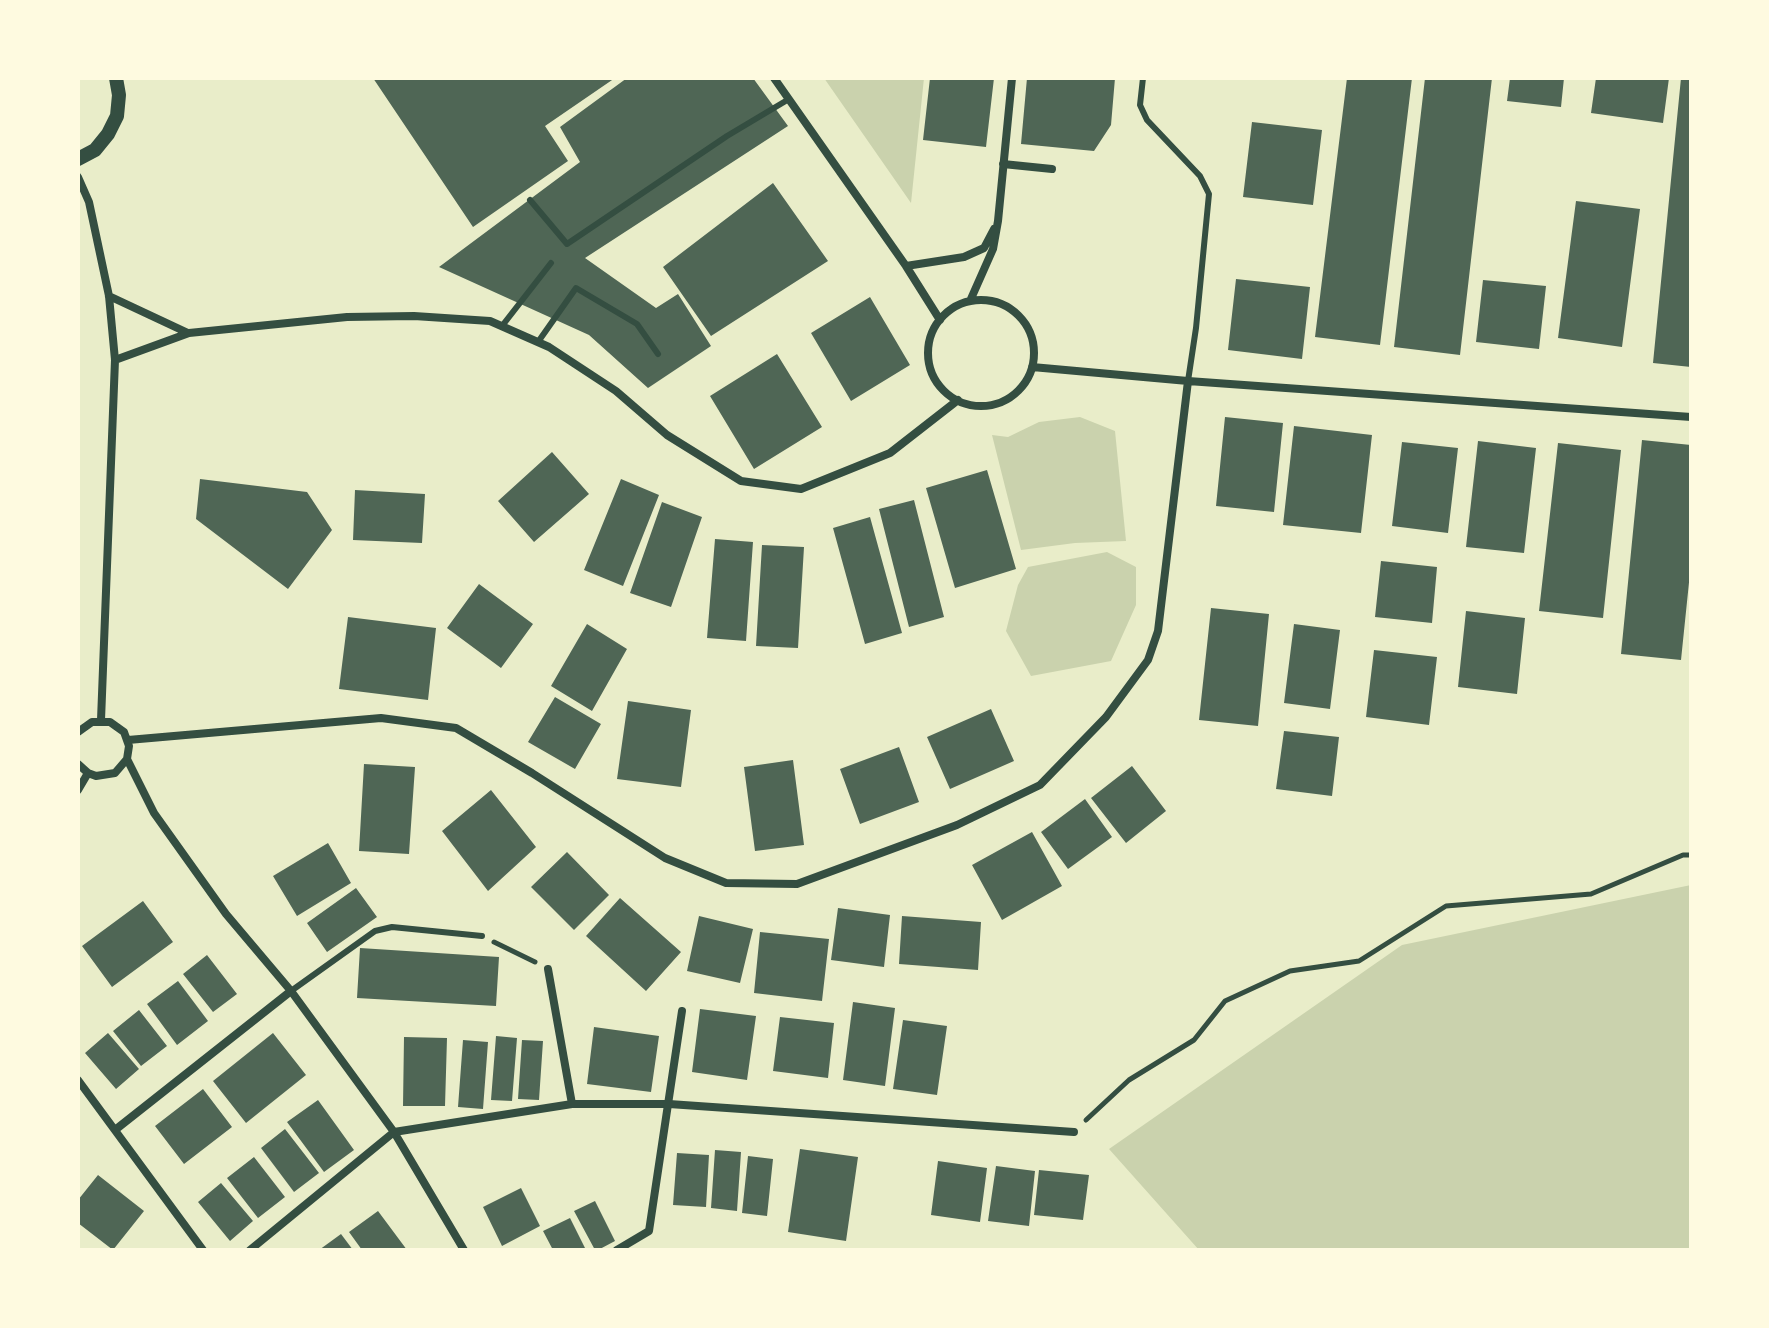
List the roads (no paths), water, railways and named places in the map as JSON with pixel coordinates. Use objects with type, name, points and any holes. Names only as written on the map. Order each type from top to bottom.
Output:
[{"type":"street","points":[[78,159],[95,150],[117,116],[119,95],[116,78]]},
{"type":"street","points":[[774,78],[906,266],[940,320]]},
{"type":"street","points":[[970,301],[993,249],[1012,78]]},
{"type":"street","points":[[1003,164],[1052,169]]},
{"type":"street","points":[[78,177],[89,202],[109,296],[115,360],[101,720]]},
{"type":"street","points":[[906,266],[943,262],[974,253],[984,248],[998,221]]},
{"type":"street","points":[[109,296],[189,333]]},
{"type":"street","points":[[970,301],[1001,303],[1014,311],[1025,323],[1034,352],[1026,381],[1016,393],[988,406],[973,405],[945,392],[929,365],[928,349],[940,320],[953,308],[970,301]]},
{"type":"street","points":[[115,360],[189,333],[347,317],[400,316],[490,321],[538,342],[616,391],[667,435],[741,481],[801,489],[890,453],[958,400]]},
{"type":"street","points":[[1032,367],[1691,417]]},
{"type":"street","points":[[128,740],[381,718],[456,728],[665,858],[726,883],[797,884],[957,825],[1040,785],[1106,717],[1148,660],[1158,631],[1188,381]]},
{"type":"street","points":[[78,732],[101,720],[118,725],[128,740],[127,759],[154,813],[226,914],[291,991],[394,1132],[464,1250]]},
{"type":"street","points":[[78,764],[88,773],[106,776],[115,773],[127,759]]},
{"type":"street","points":[[78,790],[88,773]]},
{"type":"street","points":[[548,969],[572,1104]]},
{"type":"street","points":[[115,1130],[291,991]]},
{"type":"street","points":[[617,1250],[649,1231],[682,1011]]},
{"type":"street","points":[[78,1080],[203,1250]]},
{"type":"street","points":[[250,1250],[394,1132],[572,1104],[669,1104],[1074,1132]]},
{"type":"lane","points":[[1143,78],[1140,105],[1147,120],[1200,176],[1209,194],[1188,381]]},
{"type":"lane","points":[[530,200],[567,244],[727,136],[789,99]]},
{"type":"lane","points":[[502,326],[551,263]]},
{"type":"lane","points":[[538,342],[576,288],[637,324],[658,354]]},
{"type":"lane","points":[[291,991],[375,931],[392,927],[482,936]]}]
